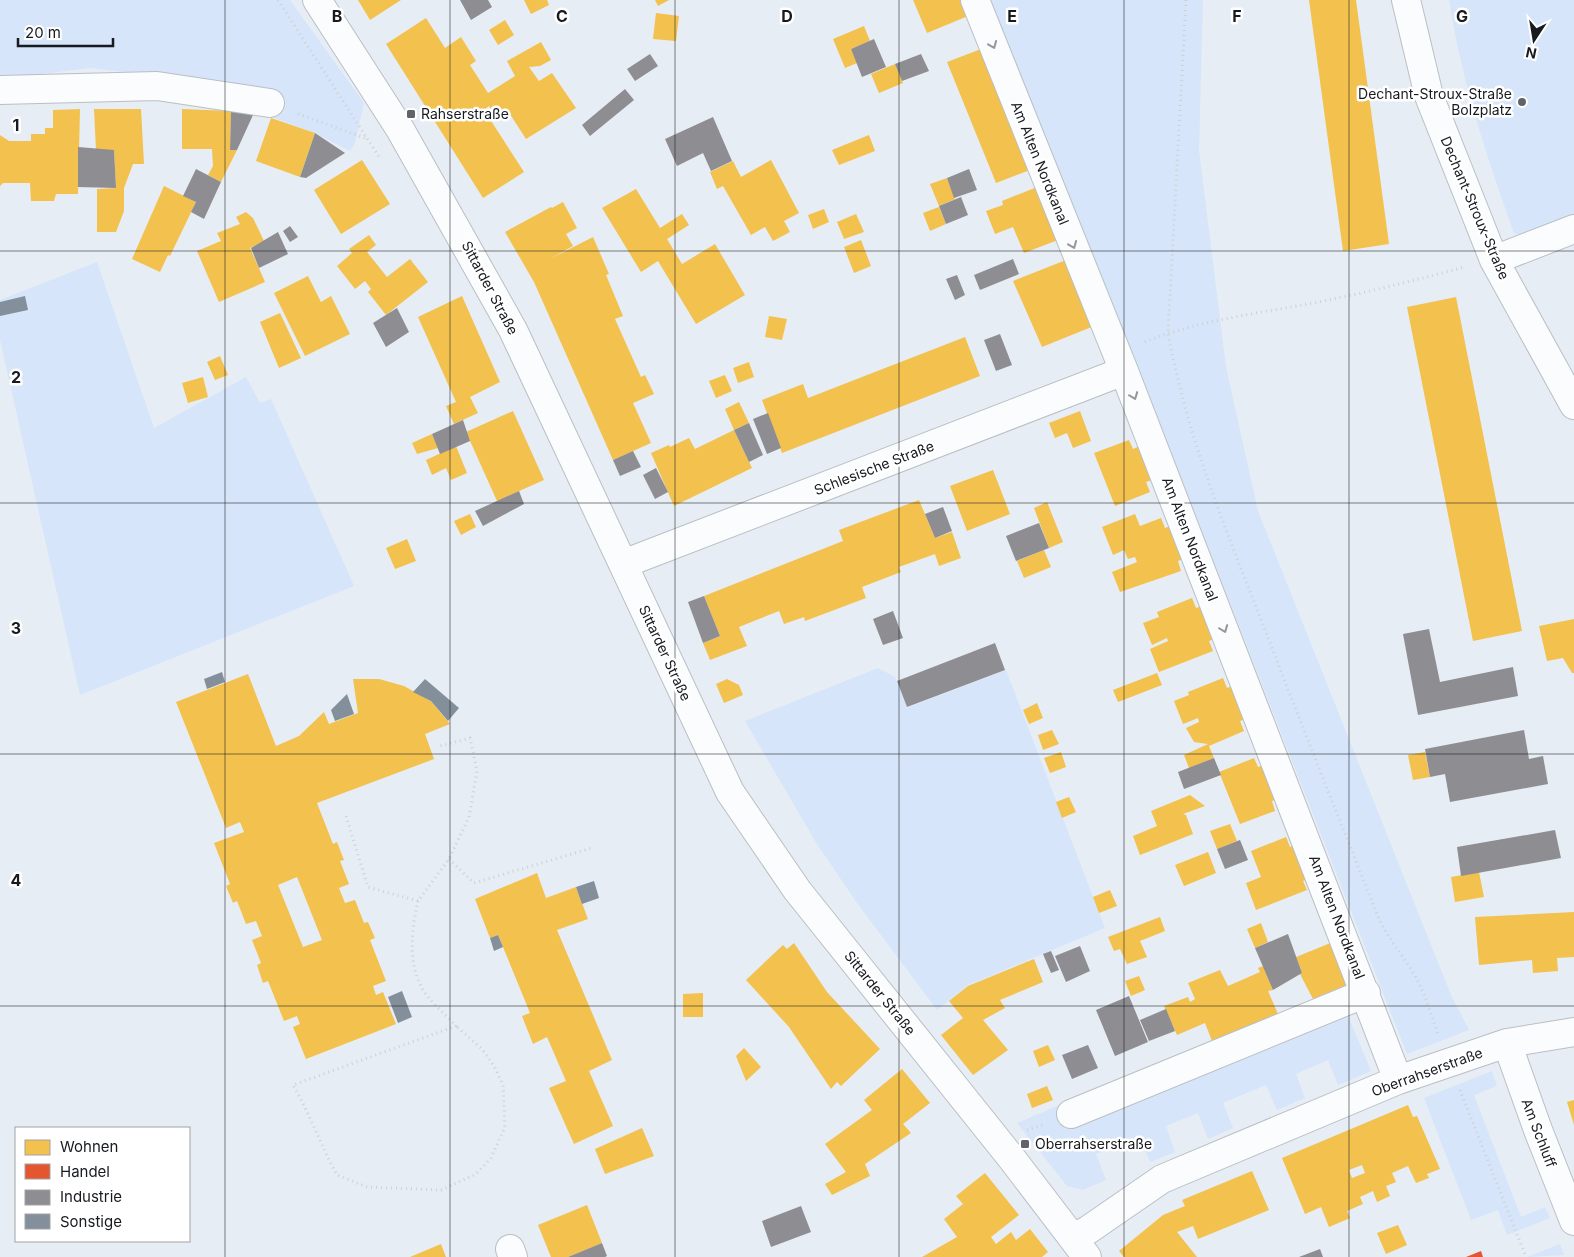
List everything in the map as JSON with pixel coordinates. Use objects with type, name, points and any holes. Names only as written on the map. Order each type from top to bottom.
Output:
[{"type":"street","name":"Sittarder Straße","points":[[317,0],[400,129],[470,249],[513,330],[730,792],[797,890],[1013,1160],[1080,1248]]},
{"type":"street","name":"Am Alten Nordkanal","points":[[975,0],[1120,362],[1366,993],[1398,1080]]},
{"type":"street","name":"Dechant-Stroux-Straße","points":[[1406,0],[1429,96],[1494,260],[1574,405]]},
{"type":"street","points":[[0,90],[157,86],[270,103]]},
{"type":"street","points":[[1494,260],[1574,229]]},
{"type":"street","name":"Schlesische Straße","points":[[623,564],[1120,362]]},
{"type":"street","points":[[1071,1114],[1366,993]]},
{"type":"street","name":"Oberrahserstraße","points":[[1080,1248],[1088,1230],[1162,1179],[1398,1080],[1507,1043],[1574,1032]]},
{"type":"street","name":"Am Schluff","points":[[1507,1043],[1538,1130],[1574,1221]]},
{"type":"path","points":[[1186,0],[1168,333],[1187,420],[1215,502],[1379,920],[1390,942],[1410,968],[1420,985],[1526,1257]]},
{"type":"path","points":[[270,103],[366,138]]},
{"type":"path","points":[[1120,362],[1168,333],[1206,322],[1338,298],[1494,260]]},
{"type":"path","points":[[440,746],[470,738],[477,772],[469,817],[449,859],[418,901],[413,924],[412,953],[417,978],[428,996],[456,1026],[482,1049],[494,1066],[503,1085],[505,1127],[491,1158],[476,1174],[441,1190],[367,1187],[337,1176],[324,1151],[308,1110],[293,1085],[456,1026]]},
{"type":"path","points":[[346,816],[368,887],[418,901]]},
{"type":"path","points":[[449,859],[474,884],[592,848]]},
{"type":"shaded area","points":[[0,0],[290,0],[364,103],[355,143],[350,151],[315,133],[271,117],[273,89],[90,68],[0,79]]},
{"type":"shaded area","points":[[990,0],[1203,0],[1199,150],[1226,367],[1258,511],[1451,995],[1469,1030],[1407,1054],[1114,307]]},
{"type":"shaded area","name":"Dechant-Stroux-Straße Bolzplatz","points":[[1449,0],[1574,0],[1574,218],[1524,237],[1514,233],[1476,118],[1454,30]]},
{"type":"shaded area","points":[[97,262],[154,428],[246,377],[260,403],[271,399],[354,586],[80,695],[0,340],[0,300]]},
{"type":"shaded area","points":[[878,668],[895,677],[907,708],[1006,670],[1105,928],[968,985],[937,1010],[857,903],[817,844],[745,721]]},
{"type":"shaded area","points":[[1345,1015],[1349,1018],[1371,1071],[1338,1085],[1328,1060],[1296,1074],[1305,1098],[1277,1110],[1266,1085],[1223,1103],[1233,1128],[1208,1139],[1198,1113],[1166,1126],[1175,1152],[1150,1162],[1140,1138],[1096,1154],[1106,1180],[1083,1190],[1067,1186],[1017,1123],[1062,1104],[1071,1125]]},
{"type":"shaded area","points":[[1492,1071],[1497,1086],[1474,1095],[1521,1217],[1545,1207],[1550,1218],[1507,1235],[1498,1210],[1471,1220],[1424,1098]]},
{"type":"shaded area","points":[[1560,1244],[1564,1255],[1527,1257]]},
{"type":"building: Wohnen","points":[[358,0],[401,0],[370,20]]},
{"type":"building: Wohnen","points":[[524,0],[547,0],[549,5],[531,14]]},
{"type":"building: Wohnen","points":[[655,0],[669,0],[658,6]]},
{"type":"building: Wohnen","points":[[913,0],[962,0],[968,16],[927,33]]},
{"type":"building: Wohnen","points":[[1309,0],[1356,0],[1389,244],[1343,251]]},
{"type":"building: Wohnen","points":[[656,13],[679,16],[676,41],[653,39]]},
{"type":"building: Wohnen","points":[[426,18],[445,48],[461,37],[476,61],[470,65],[488,93],[515,76],[507,61],[541,42],[551,60],[540,66],[529,67],[539,81],[552,73],[576,108],[526,139],[508,111],[497,119],[489,106],[484,110],[524,172],[483,198],[386,44]]},
{"type":"building: Wohnen","points":[[505,20],[514,35],[498,45],[489,30]]},
{"type":"building: Wohnen","points":[[864,26],[870,41],[851,49],[857,63],[845,68],[833,39]]},
{"type":"building: Wohnen","points":[[981,49],[1030,170],[996,183],[947,62]]},
{"type":"building: Wohnen","points":[[895,64],[903,83],[879,93],[871,74]]},
{"type":"building: Wohnen","points":[[80,109],[78,194],[56,194],[54,201],[31,201],[30,183],[3,183],[0,186],[0,135],[9,141],[31,141],[31,134],[45,134],[45,128],[53,128],[53,110]]},
{"type":"building: Wohnen","points":[[94,109],[141,109],[144,164],[133,164],[124,188],[124,211],[116,232],[97,232],[97,189],[116,188],[114,150],[96,150]]},
{"type":"building: Wohnen","points":[[182,109],[231,111],[230,150],[237,150],[221,182],[208,175],[213,166],[212,149],[182,149]]},
{"type":"building: Wohnen","points":[[271,118],[315,133],[300,177],[256,161]]},
{"type":"building: Wohnen","points":[[869,135],[875,151],[839,165],[832,150]]},
{"type":"building: Wohnen","points":[[362,160],[390,204],[341,234],[314,190]]},
{"type":"building: Wohnen","points":[[771,160],[799,213],[784,221],[790,232],[773,241],[765,227],[751,235],[723,186],[717,189],[710,172],[733,161],[741,177]]},
{"type":"building: Wohnen","points":[[947,178],[955,199],[939,206],[930,184]]},
{"type":"building: Wohnen","points":[[164,186],[196,202],[170,256],[168,255],[160,272],[132,259]]},
{"type":"building: Wohnen","points":[[1037,187],[1058,240],[1024,253],[1013,227],[995,234],[986,211],[1003,205],[1002,201]]},
{"type":"building: Wohnen","points":[[636,189],[660,228],[682,214],[689,225],[667,239],[682,264],[715,244],[745,295],[696,324],[658,261],[641,272],[602,208]]},
{"type":"building: Wohnen","points":[[563,202],[577,228],[566,234],[573,246],[550,259],[593,237],[609,274],[606,275],[623,316],[615,319],[641,377],[645,375],[654,394],[633,403],[651,443],[613,460],[534,282],[505,232]]},
{"type":"building: Wohnen","points":[[939,207],[946,224],[930,231],[923,213]]},
{"type":"building: Wohnen","points":[[824,209],[829,222],[813,229],[808,215]]},
{"type":"building: Wohnen","points":[[246,212],[253,218],[264,241],[250,248],[265,282],[219,302],[197,251],[221,241],[217,233],[240,224],[236,217]]},
{"type":"building: Wohnen","points":[[856,214],[864,232],[844,239],[837,222]]},
{"type":"building: Wohnen","points":[[369,235],[376,245],[367,252],[387,277],[410,259],[428,282],[386,315],[368,292],[371,289],[365,281],[355,289],[337,266],[352,253],[349,249]]},
{"type":"building: Wohnen","points":[[861,240],[871,266],[854,273],[844,247]]},
{"type":"building: Wohnen","points":[[1066,260],[1094,326],[1042,347],[1013,281]]},
{"type":"building: Wohnen","points":[[308,276],[321,302],[331,296],[350,334],[305,356],[274,293]]},
{"type":"building: Wohnen","points":[[462,296],[500,382],[470,397],[478,413],[454,424],[446,406],[456,402],[418,317]]},
{"type":"building: Wohnen","points":[[1456,297],[1522,631],[1473,641],[1407,307]]},
{"type":"building: Wohnen","points":[[280,313],[301,358],[279,368],[260,322]]},
{"type":"building: Wohnen","points":[[769,316],[787,319],[782,340],[765,337]]},
{"type":"building: Wohnen","points":[[965,337],[980,376],[782,453],[762,400],[803,384],[808,398]]},
{"type":"building: Wohnen","points":[[220,356],[228,375],[215,380],[207,362]]},
{"type":"building: Wohnen","points":[[749,362],[754,377],[738,383],[733,368]]},
{"type":"building: Wohnen","points":[[725,375],[732,391],[716,398],[709,381]]},
{"type":"building: Wohnen","points":[[203,377],[208,397],[188,403],[182,383]]},
{"type":"building: Wohnen","points":[[739,402],[749,423],[734,430],[725,409]]},
{"type":"building: Wohnen","points":[[513,411],[544,480],[497,501],[466,432]]},
{"type":"building: Wohnen","points":[[1080,411],[1091,441],[1073,448],[1067,433],[1055,438],[1049,423]]},
{"type":"building: Wohnen","points":[[734,430],[752,468],[674,506],[651,453],[689,438],[695,449]]},
{"type":"building: Wohnen","points":[[432,434],[438,448],[417,454],[412,443]]},
{"type":"building: Wohnen","points":[[1129,440],[1133,449],[1142,445],[1155,479],[1146,482],[1150,492],[1115,506],[1094,453]]},
{"type":"building: Wohnen","points":[[456,446],[467,473],[451,480],[446,468],[432,475],[426,460]]},
{"type":"building: Wohnen","points":[[993,470],[1010,514],[967,531],[950,486]]},
{"type":"building: Wohnen","points":[[919,500],[935,538],[952,532],[961,558],[939,566],[935,554],[899,567],[901,572],[862,587],[866,598],[805,621],[804,617],[784,624],[779,611],[739,627],[747,646],[710,660],[703,643],[720,636],[704,596],[843,541],[839,530]]},
{"type":"building: Wohnen","points":[[1047,502],[1063,542],[1049,548],[1034,508]]},
{"type":"building: Wohnen","points":[[470,514],[476,527],[461,535],[454,521]]},
{"type":"building: Wohnen","points":[[1135,514],[1140,526],[1161,518],[1165,528],[1173,525],[1186,558],[1178,561],[1181,571],[1120,592],[1112,572],[1137,562],[1135,557],[1128,559],[1124,550],[1113,555],[1102,527]]},
{"type":"building: Wohnen","points":[[407,539],[416,561],[395,569],[386,548]]},
{"type":"building: Wohnen","points":[[1044,550],[1051,567],[1024,578],[1017,561]]},
{"type":"building: Wohnen","points":[[1192,598],[1196,608],[1204,605],[1217,638],[1209,641],[1213,651],[1159,672],[1150,649],[1168,641],[1167,638],[1152,645],[1143,623],[1159,617],[1157,612]]},
{"type":"building: Wohnen","points":[[1574,619],[1574,673],[1572,673],[1563,658],[1547,661],[1539,626]]},
{"type":"building: Wohnen","points":[[1157,673],[1162,685],[1118,702],[1113,690]]},
{"type":"building: Wohnen","points":[[248,674],[276,746],[299,736],[324,712],[329,724],[358,713],[353,679],[379,679],[404,686],[431,701],[450,724],[425,734],[434,759],[317,803],[333,844],[337,842],[344,860],[340,861],[349,884],[339,888],[345,903],[355,900],[364,923],[368,922],[375,938],[370,940],[386,981],[373,986],[376,995],[383,992],[396,1024],[306,1059],[293,1027],[300,1024],[297,1016],[284,1021],[268,981],[263,983],[257,965],[261,963],[252,940],[262,936],[256,921],[246,924],[237,901],[233,903],[226,886],[230,884],[214,843],[244,832],[240,822],[226,828],[176,702]],"holes":[[[297,877],[322,940],[303,947],[278,885]]]},
{"type":"building: Wohnen","points":[[1223,678],[1227,688],[1236,684],[1249,718],[1240,721],[1244,731],[1209,746],[1214,758],[1189,768],[1184,755],[1208,744],[1194,742],[1186,728],[1199,722],[1198,718],[1183,724],[1174,701],[1189,695],[1188,692]]},
{"type":"building: Wohnen","points":[[727,679],[739,685],[743,695],[724,703],[716,684]]},
{"type":"building: Wohnen","points":[[1037,703],[1043,718],[1029,724],[1023,710]]},
{"type":"building: Wohnen","points":[[1052,730],[1059,744],[1043,750],[1038,735]]},
{"type":"building: Wohnen","points":[[1061,752],[1066,767],[1050,773],[1044,758]]},
{"type":"building: Wohnen","points":[[1425,752],[1430,777],[1413,780],[1408,755]]},
{"type":"building: Wohnen","points":[[1254,758],[1258,767],[1267,764],[1280,798],[1272,801],[1275,811],[1240,824],[1219,772]]},
{"type":"building: Wohnen","points":[[1190,795],[1205,806],[1183,814],[1186,815],[1193,834],[1140,855],[1133,836],[1157,826],[1151,811]]},
{"type":"building: Wohnen","points":[[1069,797],[1076,812],[1062,818],[1056,802]]},
{"type":"building: Wohnen","points":[[1230,824],[1237,841],[1217,849],[1210,831]]},
{"type":"building: Wohnen","points":[[1286,837],[1290,847],[1298,843],[1312,877],[1303,881],[1307,890],[1256,910],[1246,883],[1261,877],[1251,851]]},
{"type":"building: Wohnen","points":[[1208,852],[1216,873],[1184,886],[1175,865]]},
{"type":"building: Wohnen","points":[[1479,872],[1484,897],[1455,902],[1451,877]]},
{"type":"building: Wohnen","points":[[537,873],[546,898],[576,887],[588,919],[557,930],[612,1060],[589,1071],[613,1126],[574,1144],[549,1088],[566,1081],[547,1037],[533,1044],[522,1016],[530,1013],[498,935],[490,938],[475,899]]},
{"type":"building: Wohnen","points":[[1110,890],[1117,906],[1099,913],[1093,897]]},
{"type":"building: Wohnen","points":[[1574,912],[1574,957],[1557,958],[1558,971],[1533,973],[1532,960],[1479,965],[1475,917]]},
{"type":"building: Wohnen","points":[[1160,917],[1165,931],[1140,941],[1147,957],[1127,964],[1120,949],[1114,951],[1108,937]]},
{"type":"building: Wohnen","points":[[1261,923],[1268,942],[1255,948],[1247,929]]},
{"type":"building: Wohnen","points":[[1333,942],[1351,983],[1313,999],[1300,974],[1302,973],[1296,957]]},
{"type":"building: Wohnen","points":[[794,943],[827,992],[880,1049],[841,1086],[837,1082],[831,1089],[789,1027],[746,980],[783,945],[787,949]]},
{"type":"building: Wohnen","points":[[1034,959],[1043,982],[1000,1000],[1005,1008],[983,1020],[1008,1050],[973,1075],[941,1035],[963,1018],[949,1001],[968,986]]},
{"type":"building: Wohnen","points":[[1263,966],[1273,990],[1268,991],[1278,1014],[1212,1041],[1205,1023],[1177,1035],[1164,1006],[1188,997],[1190,1002],[1195,999],[1188,983],[1220,970],[1228,986],[1260,972],[1258,968]]},
{"type":"building: Wohnen","points":[[1139,976],[1145,990],[1131,996],[1125,981]]},
{"type":"building: Wohnen","points":[[703,993],[703,1017],[683,1017],[683,994]]},
{"type":"building: Wohnen","points":[[1048,1045],[1055,1060],[1039,1067],[1033,1051]]},
{"type":"building: Wohnen","points":[[744,1048],[761,1067],[746,1081],[736,1056]]},
{"type":"building: Wohnen","points":[[902,1069],[930,1103],[903,1124],[911,1133],[865,1164],[870,1176],[832,1195],[825,1184],[846,1172],[825,1144],[872,1110],[864,1100]]},
{"type":"building: Wohnen","points":[[1047,1086],[1053,1100],[1032,1108],[1027,1094]]},
{"type":"building: Wohnen","points":[[1574,1100],[1574,1125],[1567,1102]]},
{"type":"building: Wohnen","points":[[1408,1105],[1413,1117],[1417,1116],[1440,1169],[1427,1174],[1429,1178],[1416,1183],[1408,1166],[1392,1173],[1396,1182],[1386,1186],[1390,1196],[1377,1202],[1373,1191],[1360,1197],[1363,1204],[1347,1211],[1350,1218],[1329,1227],[1321,1207],[1305,1214],[1282,1158]],"holes":[[[1362,1165],[1365,1173],[1352,1178],[1349,1170]]]},
{"type":"building: Wohnen","points":[[642,1128],[654,1156],[605,1174],[595,1149]]},
{"type":"building: Wohnen","points":[[1252,1171],[1269,1210],[1198,1239],[1193,1226],[1177,1232],[1197,1257],[1124,1257],[1119,1251],[1163,1215],[1185,1206],[1182,1200]]},
{"type":"building: Wohnen","points":[[985,1173],[1019,1215],[991,1237],[996,1244],[1011,1232],[1016,1240],[1030,1229],[1048,1252],[1042,1257],[922,1257],[957,1237],[944,1219],[963,1204],[956,1196]]},
{"type":"building: Wohnen","points":[[587,1205],[602,1243],[568,1257],[551,1257],[538,1225]]},
{"type":"building: Wohnen","points":[[1398,1225],[1407,1245],[1386,1254],[1377,1233]]},
{"type":"building: Wohnen","points":[[441,1244],[446,1257],[410,1257]]},
{"type":"building: Handel","points":[[1481,1251],[1483,1257],[1466,1257]]},
{"type":"building: Industrie","points":[[460,0],[488,0],[492,7],[471,20]]},
{"type":"building: Industrie","points":[[874,39],[886,67],[862,77],[851,49]]},
{"type":"building: Industrie","points":[[650,54],[658,66],[635,81],[627,69]]},
{"type":"building: Industrie","points":[[921,54],[929,71],[902,81],[895,64]]},
{"type":"building: Industrie","points":[[625,89],[634,100],[590,136],[582,125]]},
{"type":"building: Industrie","points":[[231,111],[253,115],[237,150],[230,150]]},
{"type":"building: Industrie","points":[[713,117],[732,161],[711,171],[703,153],[677,166],[665,139]]},
{"type":"building: Industrie","points":[[315,133],[345,153],[306,178],[300,177]]},
{"type":"building: Industrie","points":[[78,147],[114,150],[116,188],[78,187]]},
{"type":"building: Industrie","points":[[196,169],[221,182],[204,219],[191,212],[196,202],[183,196]]},
{"type":"building: Industrie","points":[[969,169],[977,190],[954,198],[947,178]]},
{"type":"building: Industrie","points":[[961,197],[968,215],[946,224],[939,206]]},
{"type":"building: Industrie","points":[[290,226],[298,237],[290,242],[283,231]]},
{"type":"building: Industrie","points":[[278,232],[288,254],[259,268],[251,248]]},
{"type":"building: Industrie","points":[[1013,259],[1019,274],[980,290],[974,275]]},
{"type":"building: Industrie","points":[[957,275],[965,295],[955,300],[946,279]]},
{"type":"building: Industrie","points":[[397,308],[409,332],[386,347],[373,323]]},
{"type":"building: Industrie","points":[[1000,334],[1012,365],[996,371],[984,340]]},
{"type":"building: Industrie","points":[[768,413],[781,448],[767,454],[753,419]]},
{"type":"building: Industrie","points":[[463,420],[470,441],[440,454],[432,434]]},
{"type":"building: Industrie","points":[[749,423],[763,455],[749,462],[734,430]]},
{"type":"building: Industrie","points":[[633,451],[641,467],[620,476],[613,460]]},
{"type":"building: Industrie","points":[[656,468],[668,492],[655,499],[643,475]]},
{"type":"building: Industrie","points":[[519,491],[524,504],[483,526],[475,511]]},
{"type":"building: Industrie","points":[[943,507],[952,531],[935,538],[925,514]]},
{"type":"building: Industrie","points":[[1039,523],[1049,548],[1016,561],[1006,536]]},
{"type":"building: Industrie","points":[[704,596],[720,636],[703,643],[688,602]]},
{"type":"building: Industrie","points":[[893,611],[903,638],[883,645],[873,619]]},
{"type":"building: Industrie","points":[[1429,629],[1440,682],[1513,667],[1518,696],[1418,715],[1403,634]]},
{"type":"building: Industrie","points":[[995,643],[1005,670],[907,707],[897,681]]},
{"type":"building: Industrie","points":[[1524,730],[1529,759],[1543,756],[1548,784],[1450,802],[1445,774],[1430,777],[1425,749]]},
{"type":"building: Industrie","points":[[1214,758],[1221,775],[1184,789],[1178,772]]},
{"type":"building: Industrie","points":[[1555,830],[1561,858],[1461,876],[1457,847]]},
{"type":"building: Industrie","points":[[1240,840],[1248,860],[1225,869],[1217,849]]},
{"type":"building: Industrie","points":[[1288,934],[1302,973],[1273,990],[1255,948]]},
{"type":"building: Industrie","points":[[1080,946],[1090,971],[1066,982],[1055,956]]},
{"type":"building: Industrie","points":[[1051,951],[1059,970],[1051,973],[1043,954]]},
{"type":"building: Industrie","points":[[1129,996],[1148,1042],[1115,1056],[1096,1010]]},
{"type":"building: Industrie","points":[[1166,1009],[1175,1031],[1149,1041],[1140,1020]]},
{"type":"building: Industrie","points":[[1088,1045],[1098,1068],[1072,1079],[1062,1055]]},
{"type":"building: Industrie","points":[[801,1206],[811,1232],[771,1247],[762,1221]]},
{"type":"building: Industrie","points":[[602,1243],[607,1256],[605,1257],[568,1257]]},
{"type":"building: Industrie","points":[[1320,1249],[1323,1257],[1299,1257]]},
{"type":"building: Sonstige","points":[[25,296],[28,310],[0,316],[0,302]]},
{"type":"building: Sonstige","points":[[222,672],[225,682],[207,689],[204,679]]},
{"type":"building: Sonstige","points":[[425,679],[459,708],[448,721],[431,701],[413,692]]},
{"type":"building: Sonstige","points":[[347,694],[354,714],[335,721],[331,710]]},
{"type":"building: Sonstige","points":[[594,881],[599,898],[582,904],[576,887]]},
{"type":"building: Sonstige","points":[[498,935],[503,947],[494,951],[490,938]]},
{"type":"building: Sonstige","points":[[402,991],[412,1017],[398,1023],[388,997]]},
{"type":"place","name":"Dechant-Stroux-Straße Bolzplatz","points":[[1522,102]]},
{"type":"place","name":"Rahserstraße","points":[[411,114]]},
{"type":"place","name":"Oberrahserstraße","points":[[1025,1144]]}]
